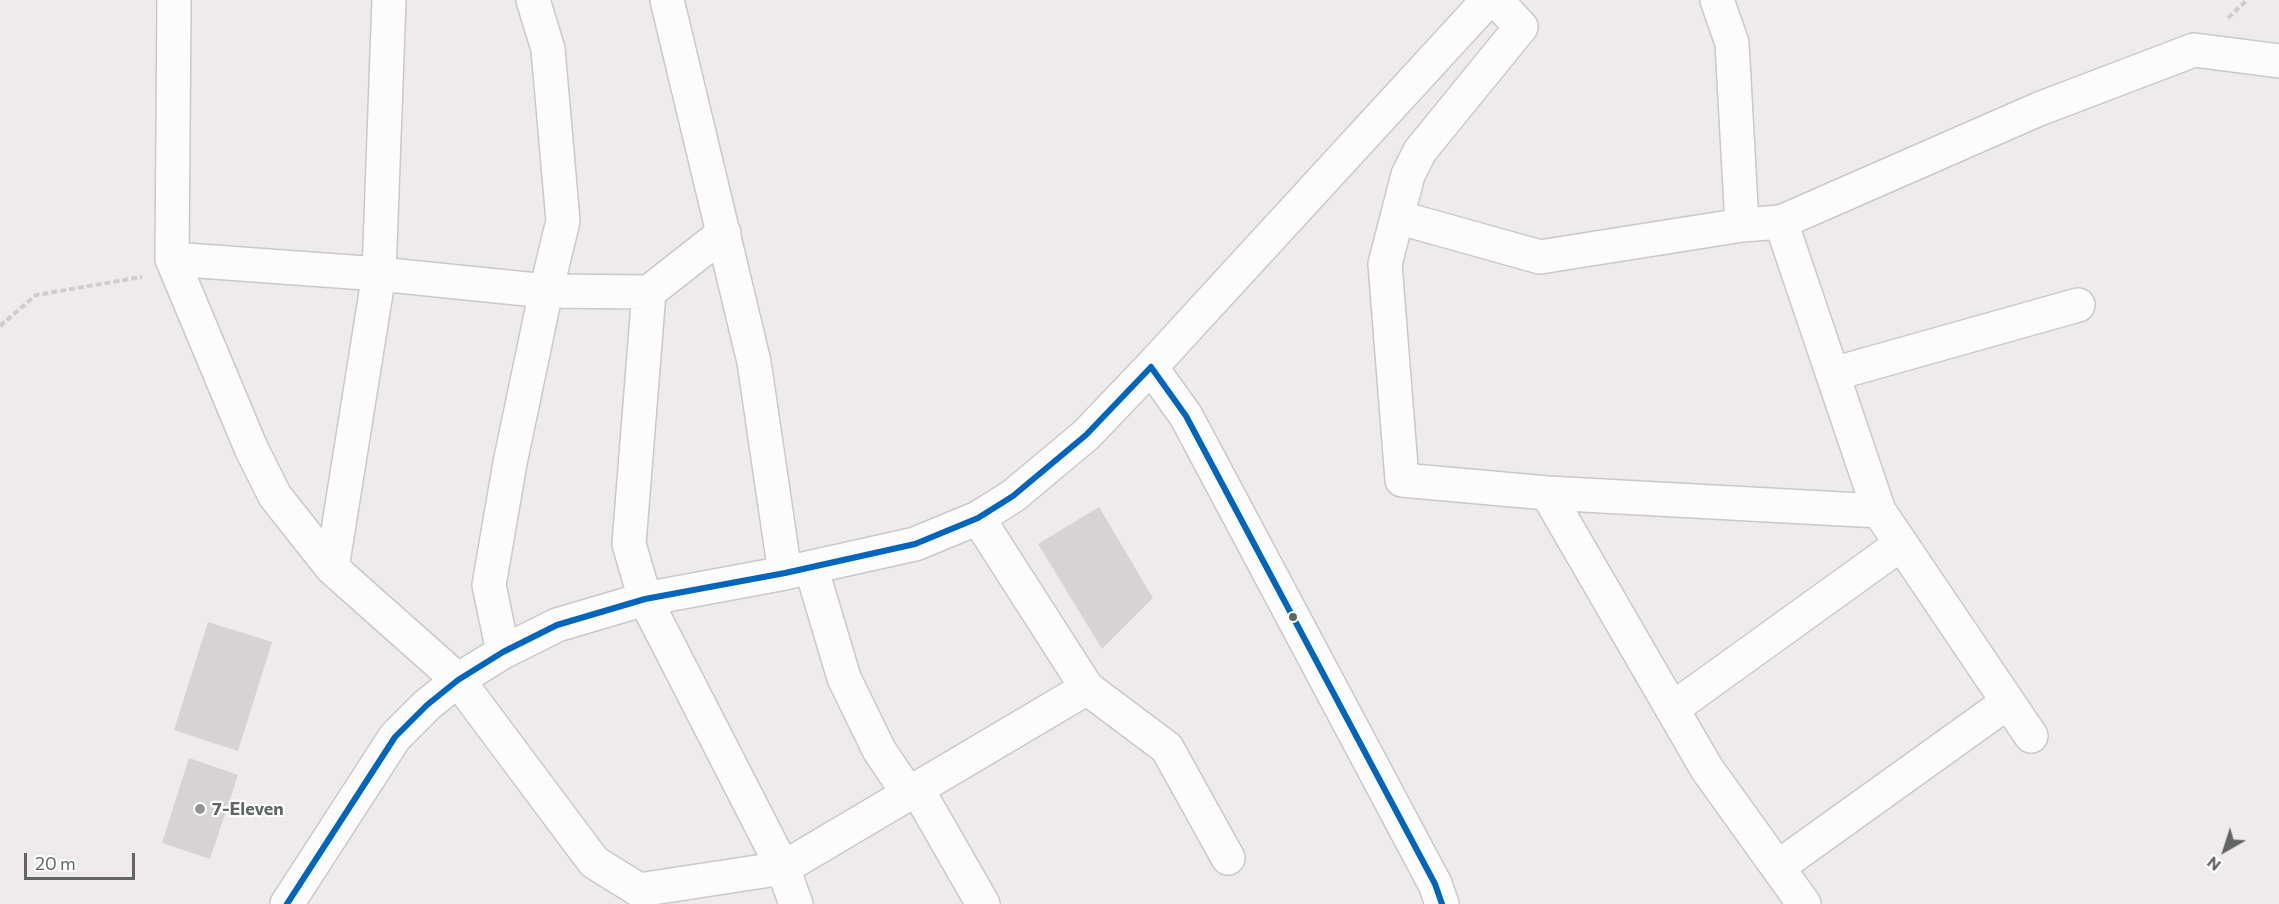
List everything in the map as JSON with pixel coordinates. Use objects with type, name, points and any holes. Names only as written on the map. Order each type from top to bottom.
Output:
[{"type":"street","points":[[174,0],[174,265],[228,394],[275,496],[332,568],[458,680],[594,862],[639,890],[783,868],[1087,688]]},
{"type":"street","points":[[332,568],[379,274],[389,0]]},
{"type":"street","points":[[502,652],[489,585],[510,463],[563,221],[548,49],[533,0]]},
{"type":"street","points":[[667,0],[754,362],[798,570],[844,678],[879,750],[912,791],[983,904]]},
{"type":"street","points":[[287,904],[395,737],[426,705],[458,680],[502,652],[557,625],[645,599],[798,570],[915,544],[978,518],[1013,496],[1086,435],[1151,368],[1488,0]]},
{"type":"street","points":[[1496,0],[1521,27],[1420,151],[1408,175],[1385,264],[1401,480],[1547,493],[1879,511]]},
{"type":"street","points":[[1717,0],[1732,44],[1742,225]]},
{"type":"street","points":[[1397,217],[1540,258],[1742,225],[1781,222],[2039,109],[2194,50],[2279,61]]},
{"type":"street","points":[[1781,222],[1879,511],[2031,736]]},
{"type":"street","points":[[174,265],[379,274],[546,291],[649,292],[723,233]]},
{"type":"street","points":[[649,292],[629,544],[645,599],[783,868],[796,904]]},
{"type":"street","points":[[1833,374],[2078,305]]},
{"type":"street","points":[[1151,368],[1186,416],[1435,884],[1442,904]]},
{"type":"street","points":[[1547,493],[1707,769],[1804,904]]},
{"type":"street","points":[[978,518],[1087,688],[1167,748],[1228,858]]},
{"type":"street","points":[[1672,709],[1902,544]]},
{"type":"street","points":[[1778,867],[2008,702]]},
{"type":"path","points":[[0,326],[36,295],[174,265]]},
{"type":"building","points":[[1099,507],[1153,598],[1102,649],[1038,544]]},
{"type":"building","points":[[208,622],[272,642],[238,751],[174,730]]},
{"type":"building","name":"7-Eleven","points":[[189,758],[238,775],[210,859],[162,843]]},
{"type":"transit line","points":[[1151,367],[1186,416],[1435,884],[1442,904]]},
{"type":"transit line","points":[[287,904],[395,737],[427,705],[458,680],[503,652],[557,625],[645,599],[785,573],[915,544],[978,518],[1013,496],[1086,435],[1151,367]]},
{"type":"place","name":"7-Eleven","points":[[200,809]]}]
